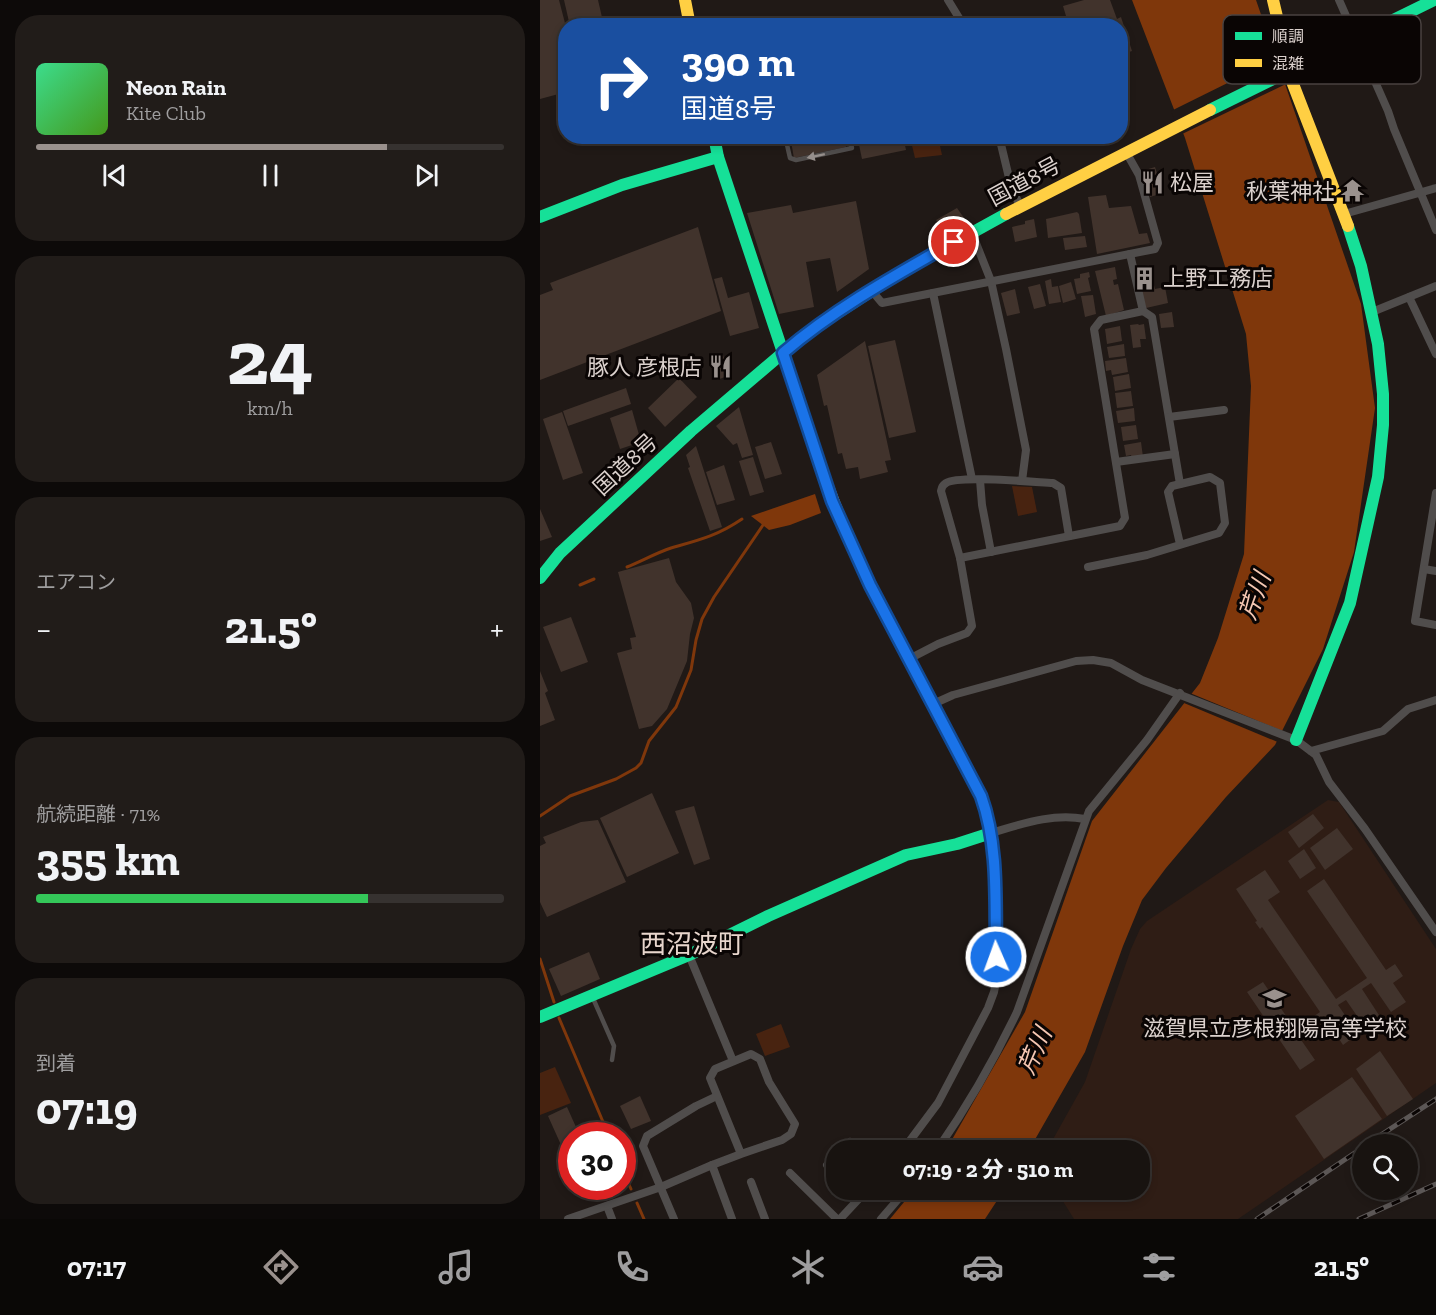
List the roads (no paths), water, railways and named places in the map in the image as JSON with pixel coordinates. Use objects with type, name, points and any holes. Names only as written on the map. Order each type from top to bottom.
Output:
[{"type":"main road","points":[[685,0],[688,18]]},
{"type":"main road","points":[[1273,0],[1276,15]]},
{"type":"main road","name":"国道8号","points":[[1403,15],[1434,0]]},
{"type":"main road","name":"国道8号","points":[[540,578],[560,553],[665,456],[806,334],[900,272],[972,232],[1262,84]]},
{"type":"main road","points":[[1290,738],[1350,603],[1378,477],[1383,425],[1383,394],[1378,344],[1361,266],[1344,214],[1293,84]]},
{"type":"main road","points":[[543,1019],[906,855],[957,844],[991,833],[981,796],[870,585],[826,487],[716,144]]},
{"type":"main road","points":[[540,217],[622,185],[718,157]]},
{"type":"street","points":[[948,0],[959,18]]},
{"type":"street","points":[[1339,0],[1345,15]]},
{"type":"street","points":[[1376,84],[1436,230]]},
{"type":"street","points":[[1001,144],[1011,186],[1020,206]]},
{"type":"street","points":[[872,291],[882,303],[1155,249],[1158,243],[1139,175],[1126,152]]},
{"type":"street","points":[[1344,214],[1436,188]]},
{"type":"street","points":[[972,232],[991,281],[1026,450],[1022,481]]},
{"type":"street","points":[[1130,254],[1143,311],[1152,317],[1180,484]]},
{"type":"street","points":[[1372,312],[1436,286]]},
{"type":"street","points":[[933,292],[991,552]]},
{"type":"street","points":[[1409,297],[1436,354]]},
{"type":"street","points":[[960,558],[1120,526],[1125,518],[1094,329],[1101,320],[1143,311]]},
{"type":"street","points":[[1169,417],[1224,410]]},
{"type":"street","points":[[1116,462],[1175,454]]},
{"type":"street","points":[[1088,567],[1147,555],[1219,533],[1225,524],[1220,483],[1210,477],[1172,486],[1168,492],[1180,544]]},
{"type":"street","points":[[909,659],[938,644],[967,633],[972,626],[960,558],[941,491],[948,482],[976,480],[1053,483],[1061,488],[1069,536]]},
{"type":"street","points":[[1436,493],[1415,621],[1436,625]]},
{"type":"street","points":[[1424,569],[1436,571]]},
{"type":"street","points":[[933,704],[953,695],[1076,661],[1093,660],[1111,663],[1142,680],[1290,738],[1311,751],[1320,762],[1329,782],[1436,932]]},
{"type":"street","points":[[943,1140],[1004,1040],[1017,1012],[1085,819],[1099,798],[1184,695]]},
{"type":"street","points":[[1311,751],[1383,731],[1408,709],[1436,700]]},
{"type":"street","points":[[910,1140],[938,1103],[988,1008],[994,992],[997,977],[991,833],[1042,818],[1085,819]]},
{"type":"street","points":[[689,955],[711,998],[733,1060]]},
{"type":"street","points":[[568,1219],[604,1204],[661,1187],[712,1165],[782,1140],[791,1134],[795,1124],[769,1082],[760,1059],[751,1054],[715,1069],[710,1078],[741,1154]]},
{"type":"street","points":[[674,1219],[643,1146],[647,1136],[717,1096]]},
{"type":"street","points":[[712,1165],[732,1219]]},
{"type":"street","points":[[790,1173],[838,1219],[857,1200]]},
{"type":"street","points":[[751,1182],[765,1219]]},
{"type":"street","points":[[881,1219],[897,1200]]},
{"type":"street","points":[[604,1204],[612,1219]]},
{"type":"lane","points":[[787,144],[790,158],[796,160],[852,148],[851,144]]},
{"type":"lane","points":[[592,996],[614,1046],[612,1060]]},
{"type":"water","name":"芹川","points":[[1132,0],[1256,0],[1261,15],[1223,15],[1223,84],[1285,84],[1361,304],[1375,408],[1354,552],[1323,649],[1275,745],[1226,797],[1142,900],[1085,1052],[1035,1140],[952,1140],[1025,1012],[1092,821],[1200,683],[1218,638],[1244,554],[1251,386],[1246,334],[1185,138]]},
{"type":"water","points":[[815,494],[821,513],[790,525],[769,530],[751,516]]},
{"type":"water","points":[[906,1200],[997,1200],[985,1219],[890,1219]]},
{"type":"waterway","points":[[627,567],[665,550],[716,534],[742,519]]},
{"type":"waterway","points":[[540,816],[570,796],[616,779],[641,763],[649,741],[676,707],[691,670],[702,619],[714,597],[763,525]]},
{"type":"waterway","points":[[580,585],[594,579]]},
{"type":"waterway","points":[[540,959],[554,1002]]},
{"type":"waterway","points":[[559,1018],[603,1122]]},
{"type":"waterway","points":[[637,1203],[644,1219]]},
{"type":"railway","points":[[1382,1134],[1436,1099]]},
{"type":"railway","points":[[1257,1219],[1352,1155]]},
{"type":"railway","points":[[1359,1219],[1436,1184]]},
{"type":"place","name":"松屋","points":[[1152,182]]},
{"type":"place","name":"秋葉神社","points":[[1352,191]]},
{"type":"place","name":"上野工務店","points":[[1145,278]]},
{"type":"place","name":"豚人 彦根店","points":[[720,367]]},
{"type":"place","name":"滋賀県立彦根翔陽高等学校","points":[[1275,999]]},
{"type":"district","name":"西沼波町","points":[[692,944]]}]
